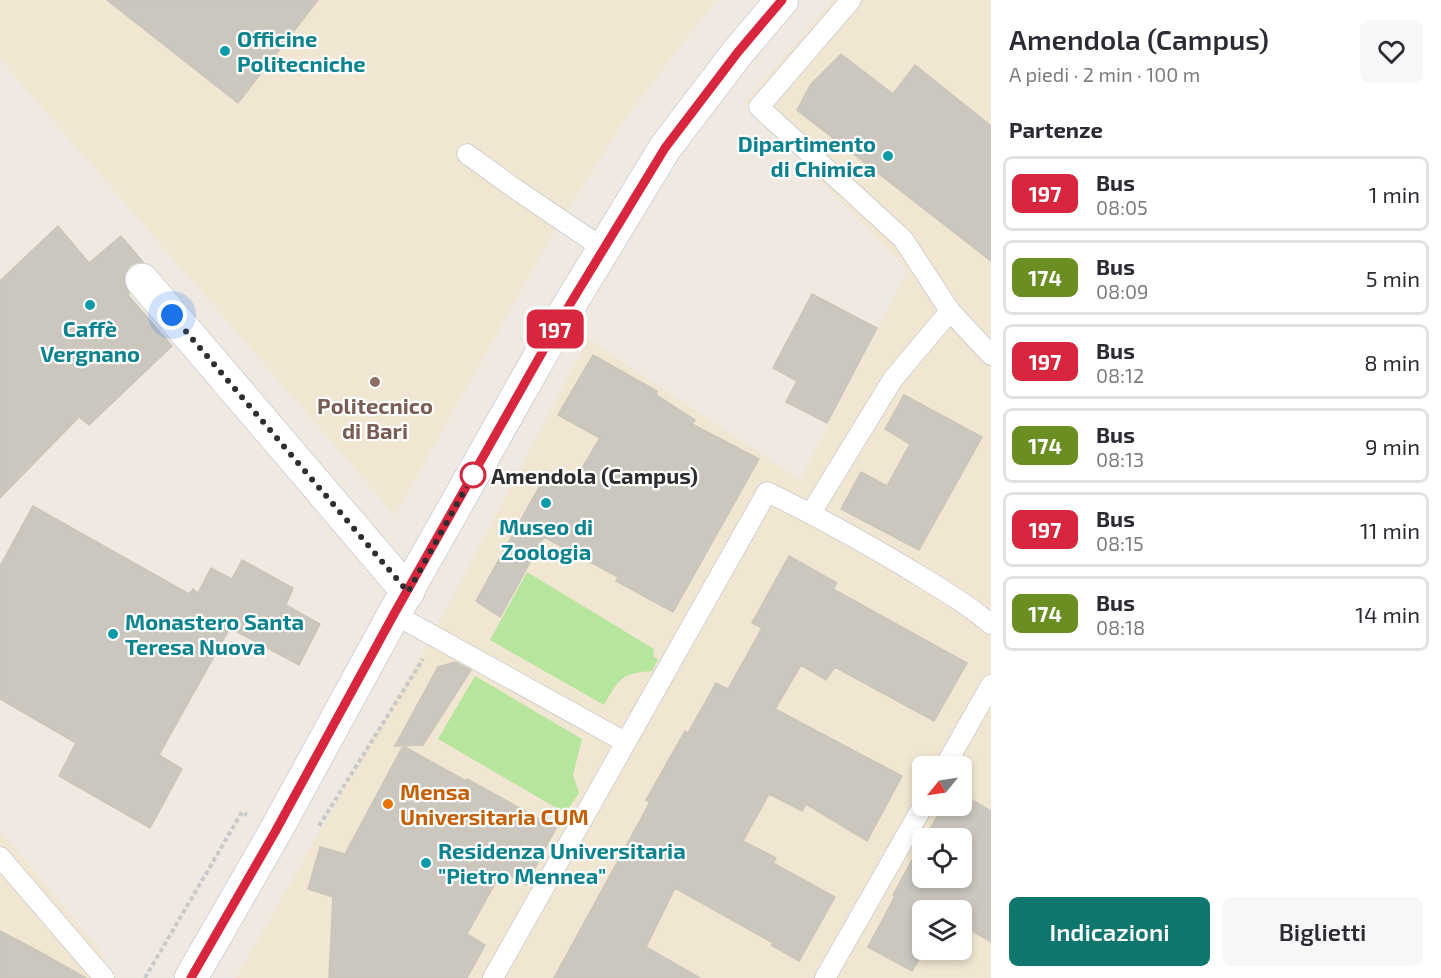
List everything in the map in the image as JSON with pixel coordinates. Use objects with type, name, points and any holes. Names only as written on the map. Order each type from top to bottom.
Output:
[{"type":"main road","points":[[191,978],[561,319],[665,148],[738,52],[782,0]]},
{"type":"main road","points":[[142,280],[401,603]]},
{"type":"lane","points":[[851,0],[759,107],[903,239],[950,311],[991,355]]},
{"type":"lane","points":[[467,154],[604,249]]},
{"type":"lane","points":[[811,513],[893,379],[950,311]]},
{"type":"lane","points":[[493,978],[767,492],[811,513],[964,602],[991,624]]},
{"type":"lane","points":[[401,603],[625,742]]},
{"type":"lane","points":[[951,756],[991,685]]},
{"type":"lane","points":[[825,978],[917,816]]},
{"type":"lane","points":[[0,857],[104,978]]},
{"type":"shaded area","name":"Politecnico di Bari","points":[[0,0],[716,0],[630,112],[578,193],[395,515],[0,59]]},
{"type":"shaded area","points":[[833,0],[991,0],[991,978],[236,978],[436,629],[588,339],[800,480],[908,270],[744,103]]},
{"type":"shaded area","points":[[0,830],[105,957],[93,978],[0,978]]},
{"type":"green space","points":[[527,572],[654,649],[653,656],[658,660],[652,671],[622,679],[604,705],[490,640]]},
{"type":"green space","points":[[475,676],[582,739],[573,775],[579,793],[565,813],[438,739]]},
{"type":"building","name":"Officine Politecniche","points":[[107,0],[318,0],[238,103]]},
{"type":"building","name":"Dipartimento di Chimica","points":[[841,54],[893,94],[915,65],[991,126],[991,261],[797,110],[811,84]]},
{"type":"building","points":[[58,226],[89,263],[121,236],[143,262],[130,265],[125,273],[124,283],[128,295],[172,346],[89,425],[79,417],[0,498],[0,281]]},
{"type":"building","points":[[812,294],[877,328],[827,423],[786,402],[797,381],[773,368]]},
{"type":"building","points":[[593,355],[657,391],[656,395],[695,420],[692,424],[759,459],[673,612],[616,581],[618,577],[544,537],[500,617],[476,601],[548,471],[572,485],[600,438],[558,415]]},
{"type":"building","points":[[904,395],[982,437],[919,550],[841,509],[861,472],[887,486],[910,444],[885,429]]},
{"type":"building","name":"Monastero Santa Teresa Nuova","points":[[33,506],[189,594],[193,589],[198,593],[211,568],[232,579],[242,560],[293,588],[286,605],[320,624],[299,665],[230,628],[159,755],[182,769],[150,828],[59,776],[76,743],[0,699],[0,566]]},
{"type":"building","points":[[789,556],[837,583],[833,589],[967,663],[934,721],[835,667],[826,680],[801,665],[775,709],[902,776],[867,841],[806,804],[802,811],[769,794],[743,841],[776,858],[773,863],[835,897],[799,961],[771,945],[773,943],[675,888],[646,947],[700,978],[554,978],[650,802],[646,800],[685,731],[688,733],[716,683],[728,689],[762,628],[752,623]]},
{"type":"building","points":[[455,662],[471,670],[423,745],[395,746],[438,667]]},
{"type":"building","name":"Residenza Universitaria \"Pietro Mennea\"","points":[[403,746],[556,828],[526,885],[502,871],[467,934],[485,945],[467,978],[329,978],[333,897],[308,889],[320,847],[345,854]]},
{"type":"building","points":[[972,800],[991,811],[991,942],[972,931],[972,900],[912,900],[912,960],[919,960],[912,971],[868,947],[912,860],[912,888],[972,888],[972,828],[931,828],[937,816],[972,816]]},
{"type":"building","points":[[0,931],[40,952],[86,978],[0,978]]},
{"type":"bus line","name":"197","points":[[191,978],[561,319],[665,148],[738,52],[782,0]]},
{"type":"place","name":"Officine Politecniche","points":[[225,51]]},
{"type":"place","name":"Dipartimento di Chimica","points":[[888,156]]},
{"type":"place","name":"Caffè Vergnano","points":[[90,305]]},
{"type":"place","name":"Politecnico di Bari","points":[[375,382]]},
{"type":"place","name":"Amendola (Campus)","points":[[473,475]]},
{"type":"place","name":"Museo di Zoologia","points":[[546,503]]},
{"type":"place","name":"Monastero Santa Teresa Nuova","points":[[113,634]]},
{"type":"place","name":"Mensa Universitaria CUM","points":[[388,804]]},
{"type":"place","name":"Residenza Universitaria \"Pietro Mennea\"","points":[[426,863]]},
{"type":"route","points":[[172,315],[408,592],[473,475]]}]
